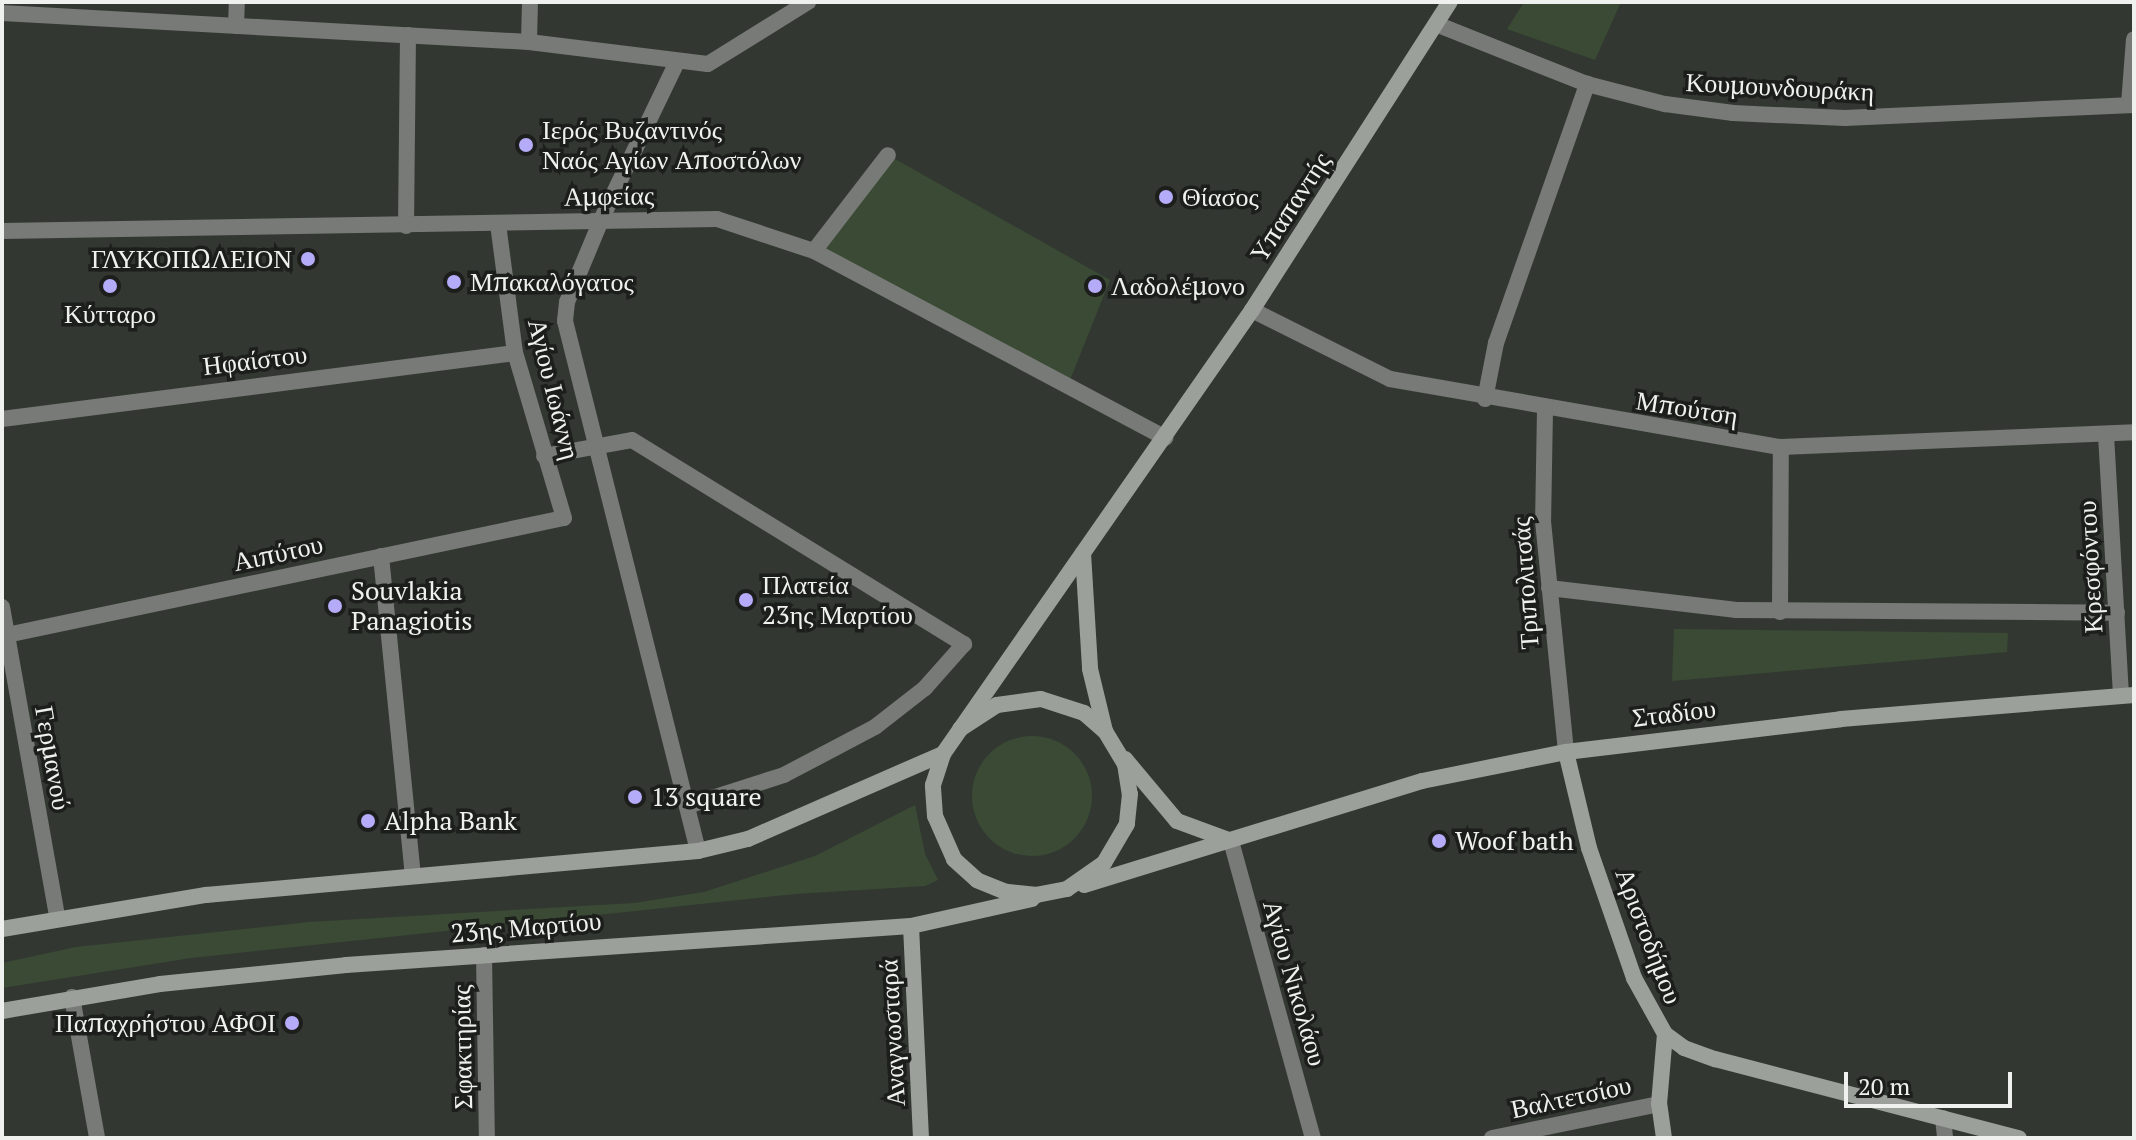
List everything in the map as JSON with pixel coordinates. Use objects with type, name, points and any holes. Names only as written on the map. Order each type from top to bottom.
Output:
[{"type":"main road","name":"Υπαπαντής","points":[[960,729],[1252,310],[1447,3]]},
{"type":"main road","points":[[1083,553],[1090,669],[1105,731]]},
{"type":"main road","name":"Σταδίου","points":[[1231,841],[1422,781],[1566,752],[1841,719],[2128,695]]},
{"type":"main road","points":[[1119,751],[1130,794],[1127,824],[1104,863],[1060,891],[1006,892],[977,880],[954,859],[935,816],[933,785],[943,754],[960,729],[997,705],[1041,699],[1084,713],[1105,731],[1177,821],[1231,841]]},
{"type":"main road","name":"Αριστοδήμου","points":[[1566,752],[1589,848],[1634,978],[1665,1034],[1659,1104],[1664,1138]]},
{"type":"main road","points":[[2,929],[57,917],[206,895],[698,851],[748,839],[943,754]]},
{"type":"main road","name":"23ης Μαρτίου","points":[[2,1011],[72,997],[484,955],[911,926],[1060,891],[1231,841]]},
{"type":"main road","name":"Αναγνωσταρά","points":[[911,926],[921,1138]]},
{"type":"main road","points":[[1665,1034],[1684,1048],[1715,1059],[2019,1138]]},
{"type":"street","points":[[236,26],[237,2]]},
{"type":"street","points":[[529,42],[530,2]]},
{"type":"street","points":[[2,13],[529,42],[708,64],[808,2]]},
{"type":"street","name":"Κουμουνδουράκη","points":[[1436,24],[1587,84],[1665,104],[1733,113],[1845,118],[2132,105]]},
{"type":"street","points":[[406,226],[408,35]]},
{"type":"street","points":[[2132,105],[2134,39]]},
{"type":"street","points":[[677,62],[602,218],[567,302],[565,321],[698,851]]},
{"type":"street","points":[[1485,399],[1496,343],[1587,84]]},
{"type":"street","points":[[814,251],[888,155]]},
{"type":"street","name":"Αμφείας","points":[[2,231],[406,226],[602,218],[717,219],[814,251],[1165,438]]},
{"type":"street","name":"Αγίου Ιωάννη","points":[[498,223],[515,353],[564,518]]},
{"type":"street","name":"Μπούτση","points":[[1252,310],[1390,379],[1545,410],[1781,447],[2134,432]]},
{"type":"street","name":"Ηφαίστου","points":[[2,419],[515,353]]},
{"type":"street","name":"Τριπολιτσάς","points":[[1545,410],[1549,588],[1566,752]]},
{"type":"street","name":"Κρεσφόντου","points":[[2106,435],[2117,613],[2128,695]]},
{"type":"street","points":[[544,456],[632,440],[964,644],[925,688],[875,727],[784,775],[687,806]]},
{"type":"street","points":[[1780,612],[1781,447]]},
{"type":"street","name":"Αιπύτου","points":[[4,635],[564,518]]},
{"type":"street","points":[[381,556],[413,875]]},
{"type":"street","points":[[1549,588],[1704,608],[1780,612],[2117,613]]},
{"type":"street","name":"Γερμανού","points":[[2,607],[4,635],[57,917]]},
{"type":"street","name":"Αγίου Νικολάου","points":[[1231,841],[1313,1138]]},
{"type":"street","name":"Σφακτηρίας","points":[[484,955],[487,1138]]},
{"type":"street","points":[[72,997],[97,1138]]},
{"type":"street","name":"Βαλτετσίου","points":[[1492,1138],[1659,1104]]},
{"type":"street","points":[[1943,1118],[1945,1138]]},
{"type":"green space","points":[[1524,2],[1621,2],[1595,60],[1507,29]]},
{"type":"green space","points":[[888,155],[1110,280],[1070,380],[814,251]]},
{"type":"green space","points":[[1674,629],[2008,633],[2007,652],[1672,681]]},
{"type":"green space","points":[[1032,736],[1055,740],[1075,753],[1088,773],[1092,796],[1088,819],[1075,839],[1055,852],[1032,856],[1009,852],[989,839],[976,819],[972,796],[976,773],[989,753],[1009,740]]},
{"type":"green space","points":[[915,805],[925,854],[938,880],[925,886],[795,894],[191,958],[2,988],[2,963],[76,947],[309,922],[634,903],[704,892],[815,856]]},
{"type":"place","name":"Ιερός Βυζαντινός Ναός Αγίων Αποστόλων","points":[[526,145]]},
{"type":"place","name":"Θίασος","points":[[1166,197]]},
{"type":"place","name":"ΓΛΥΚΟΠΩΛΕΙΟΝ","points":[[308,259]]},
{"type":"place","name":"Μπακαλόγατος","points":[[454,282]]},
{"type":"place","name":"Κύτταρο","points":[[110,286]]},
{"type":"place","name":"Λαδολέμονο","points":[[1095,286]]},
{"type":"place","name":"Πλατεία 23ης Μαρτίου","points":[[746,600]]},
{"type":"place","name":"Souvlakia Panagiotis","points":[[335,606]]},
{"type":"place","name":"13 square","points":[[635,797]]},
{"type":"place","name":"Alpha Bank","points":[[368,821]]},
{"type":"place","name":"Woof bath","points":[[1439,841]]},
{"type":"place","name":"Παπαχρήστου ΑΦΟΙ","points":[[292,1023]]}]
